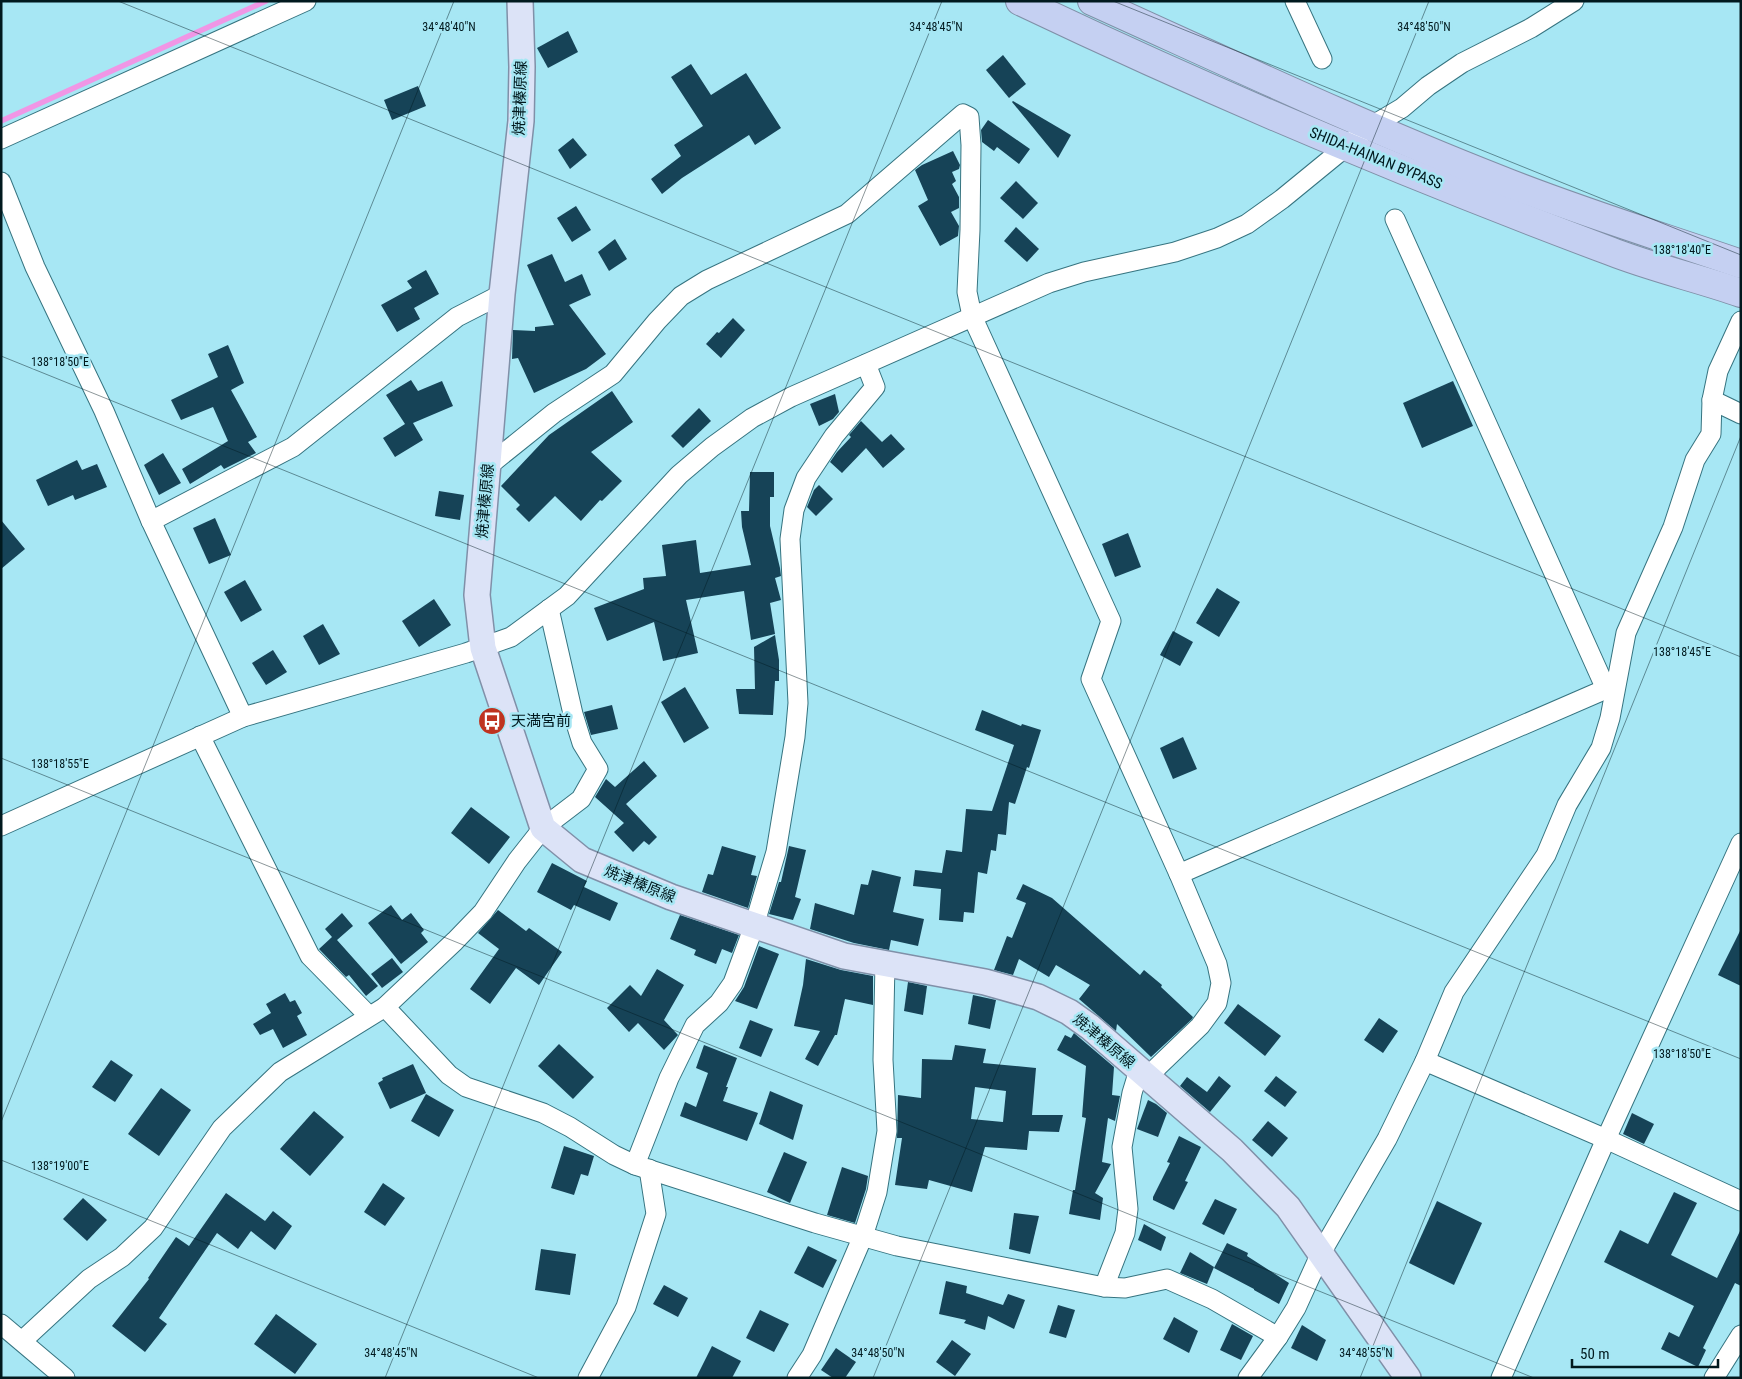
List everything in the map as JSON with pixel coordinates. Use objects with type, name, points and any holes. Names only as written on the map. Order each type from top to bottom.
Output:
[{"type":"highway","name":"SHIDA-HAINAN BYPASS","points":[[1020,1],[1122,49],[1345,147],[1611,252],[1662,270],[1741,293]]},
{"type":"highway","name":"SHIDA-HAINAN BYPASS","points":[[1092,1],[1370,127],[1499,180],[1597,216],[1741,264]]},
{"type":"main road","name":"焼津榛原線","points":[[520,1],[521,120],[502,294],[477,595],[483,648],[543,828],[582,860],[671,897],[844,956],[985,982],[1038,997],[1069,1012],[1090,1027],[1232,1150],[1288,1207],[1408,1378]]},
{"type":"street","points":[[1,139],[306,1]]},
{"type":"street","points":[[1296,1],[1322,60]]},
{"type":"street","points":[[1,826],[243,717],[483,648],[511,637],[567,596],[679,475],[712,447],[752,418],[784,401],[1049,283],[1084,272],[1174,252],[1218,238],[1247,224],[1282,199],[1370,127],[1402,108],[1428,86],[1462,63],[1531,28],[1574,1]]},
{"type":"street","points":[[488,466],[554,412],[613,374],[680,296],[708,280],[847,214],[963,114],[970,117],[970,230],[967,292],[972,316],[1111,620],[1091,678],[1179,874],[1217,964],[1220,983],[1217,1003],[1200,1026],[1143,1074],[1132,1093],[1122,1147],[1128,1208],[1125,1233],[1104,1287]]},
{"type":"street","points":[[1,182],[35,267],[104,410],[151,521],[243,717]]},
{"type":"street","points":[[1395,218],[1611,687]]},
{"type":"street","points":[[151,521],[293,447],[457,317],[502,294]]},
{"type":"street","points":[[1248,1378],[1296,1308],[1321,1253],[1387,1139],[1425,1060],[1454,992],[1546,855],[1567,805],[1601,748],[1610,718],[1611,687],[1626,632],[1673,527],[1695,460],[1711,434],[1712,400],[1718,371],[1741,321]]},
{"type":"street","points":[[588,1378],[626,1307],[656,1214],[642,1167],[673,1069],[695,1025],[719,1002],[733,983],[754,926],[776,852],[795,737],[798,703],[790,539],[794,510],[806,478],[834,436],[875,387],[866,364]]},
{"type":"street","points":[[1712,400],[1741,414]]},
{"type":"street","points":[[22,1341],[89,1279],[122,1257],[153,1228],[222,1128],[280,1072],[377,1011],[455,941],[483,912],[517,861],[543,828],[581,799],[598,769],[582,743],[573,714],[549,609]]},
{"type":"street","points":[[1179,874],[1611,687]]},
{"type":"street","points":[[200,736],[310,956],[466,1087],[543,1114],[570,1127],[614,1155],[642,1167],[815,1223],[897,1246],[1104,1287],[1125,1288],[1167,1279],[1212,1299],[1278,1336]]},
{"type":"street","points":[[1501,1378],[1606,1139],[1741,843]]},
{"type":"street","points":[[797,1378],[812,1355],[863,1236],[877,1192],[887,1131],[883,1060],[885,963]]},
{"type":"street","points":[[1425,1060],[1606,1139],[1741,1201]]},
{"type":"street","points":[[1,1324],[65,1378]]},
{"type":"street","points":[[1714,1378],[1741,1335]]},
{"type":"building","points":[[568,31],[578,52],[548,68],[537,48]]},
{"type":"building","points":[[1003,55],[1026,84],[1009,98],[986,70]]},
{"type":"building","points":[[691,64],[711,95],[746,73],[781,128],[755,145],[749,135],[682,178],[662,194],[651,179],[681,156],[674,145],[703,126],[671,77]]},
{"type":"building","points":[[418,86],[426,106],[392,120],[384,100]]},
{"type":"building","points":[[1012,102],[1071,135],[1058,158]]},
{"type":"building","points":[[988,120],[1030,149],[1019,164],[997,147],[994,151],[982,142],[981,130]]},
{"type":"building","points":[[573,138],[587,155],[570,169],[558,150]]},
{"type":"building","points":[[953,151],[960,165],[959,169],[952,172],[956,181],[952,184],[959,197],[959,208],[951,212],[959,226],[958,236],[940,246],[918,206],[928,200],[915,170]]},
{"type":"building","points":[[1016,181],[1038,203],[1023,219],[1000,198]]},
{"type":"building","points":[[576,206],[591,230],[572,242],[557,218]]},
{"type":"building","points":[[1016,227],[1039,249],[1027,262],[1004,241]]},
{"type":"building","points":[[615,239],[627,259],[609,271],[598,252]]},
{"type":"building","points":[[552,254],[565,282],[582,274],[591,295],[569,305],[606,354],[586,369],[534,393],[518,358],[512,359],[513,330],[535,331],[535,327],[554,325],[527,265]]},
{"type":"building","points":[[426,270],[439,294],[414,308],[420,319],[397,332],[381,305],[412,288],[407,281]]},
{"type":"building","points":[[733,318],[745,330],[721,358],[706,344]]},
{"type":"building","points":[[228,345],[244,383],[231,390],[257,437],[248,442],[256,453],[224,469],[221,465],[190,484],[182,469],[228,441],[213,407],[181,420],[171,400],[218,377],[208,354]]},
{"type":"building","points":[[411,380],[418,391],[442,381],[453,406],[413,423],[423,440],[395,457],[383,438],[405,424],[386,395]]},
{"type":"building","points":[[1453,381],[1473,426],[1422,448],[1403,403]]},
{"type":"building","points":[[612,391],[633,422],[591,452],[622,481],[602,501],[600,500],[581,521],[555,496],[529,522],[516,509],[520,505],[501,486],[549,435]]},
{"type":"building","points":[[835,394],[839,412],[833,419],[819,426],[810,404]]},
{"type":"building","points":[[699,408],[711,421],[683,448],[671,436]]},
{"type":"building","points":[[861,421],[882,442],[891,434],[905,449],[883,468],[866,448],[842,473],[830,462],[851,437],[849,435]]},
{"type":"building","points":[[163,453],[181,483],[159,495],[144,465]]},
{"type":"building","points":[[77,460],[82,470],[97,464],[107,487],[75,500],[73,495],[48,506],[36,480]]},
{"type":"building","points":[[750,472],[774,472],[774,497],[770,497],[770,526],[781,576],[775,578],[781,600],[770,603],[775,634],[751,640],[744,591],[686,600],[698,653],[663,661],[654,622],[607,641],[594,608],[644,589],[643,578],[666,576],[662,545],[696,540],[700,573],[751,565],[742,527],[741,511],[749,511]]},
{"type":"building","points":[[819,485],[833,499],[816,516],[807,507],[814,490]]},
{"type":"building","points":[[439,491],[464,495],[460,520],[435,516]]},
{"type":"building","points":[[215,518],[231,555],[209,564],[193,528]]},
{"type":"building","points":[[1,520],[25,549],[1,569]]},
{"type":"building","points":[[1128,533],[1141,567],[1115,577],[1102,544]]},
{"type":"building","points":[[245,580],[262,610],[241,622],[224,592]]},
{"type":"building","points":[[1217,588],[1240,602],[1219,637],[1196,623]]},
{"type":"building","points":[[434,599],[451,625],[419,647],[402,621]]},
{"type":"building","points":[[323,624],[340,654],[319,665],[303,636]]},
{"type":"building","points":[[1173,631],[1193,642],[1180,666],[1160,655]]},
{"type":"building","points":[[775,635],[779,660],[779,681],[775,681],[773,715],[739,714],[736,689],[755,689],[754,647]]},
{"type":"building","points":[[273,650],[287,672],[266,685],[252,663]]},
{"type":"building","points":[[685,687],[709,728],[684,743],[661,702]]},
{"type":"building","points":[[612,705],[618,729],[591,735],[584,712]]},
{"type":"building","points":[[982,710],[1021,726],[1022,724],[1041,730],[1015,804],[1009,802],[1006,835],[998,834],[996,851],[991,850],[987,874],[978,872],[974,913],[964,912],[963,922],[939,920],[941,889],[913,886],[915,870],[942,873],[946,850],[962,852],[966,809],[992,811],[1014,745],[975,730]]},
{"type":"building","points":[[1183,737],[1197,769],[1173,779],[1160,748]]},
{"type":"building","points":[[644,761],[657,776],[626,804],[657,837],[649,845],[644,841],[633,852],[614,832],[624,823],[595,797],[606,779],[615,787]]},
{"type":"building","points":[[471,807],[510,837],[489,864],[451,833]]},
{"type":"building","points":[[722,846],[756,856],[751,875],[757,876],[748,908],[702,892],[708,874],[713,875]]},
{"type":"building","points":[[789,846],[806,850],[795,897],[801,899],[793,920],[769,914],[779,882],[781,882]]},
{"type":"building","points":[[552,863],[587,881],[584,887],[618,903],[610,921],[574,905],[571,910],[537,892]]},
{"type":"building","points":[[872,870],[901,877],[893,912],[924,919],[918,946],[891,940],[889,950],[854,943],[810,929],[815,903],[854,915],[861,884],[868,885]]},
{"type":"building","points":[[1023,884],[1052,898],[1140,975],[1144,970],[1162,985],[1161,987],[1193,1017],[1192,1019],[1151,1057],[1117,1024],[1116,1031],[1079,999],[1090,985],[1056,965],[1049,977],[1019,959],[1013,975],[994,970],[1007,936],[1012,938],[1026,903],[1016,899]]},
{"type":"building","points":[[391,905],[402,920],[411,913],[424,930],[421,933],[428,942],[401,964],[368,923]]},
{"type":"building","points":[[498,910],[526,931],[529,928],[562,952],[539,985],[516,968],[490,1004],[470,989],[499,949],[478,933]]},
{"type":"building","points":[[342,913],[353,926],[337,940],[378,986],[366,996],[349,975],[346,977],[319,949],[332,937],[325,929]]},
{"type":"building","points":[[680,915],[739,935],[732,953],[722,949],[716,964],[694,955],[696,950],[670,939]]},
{"type":"building","points":[[1741,929],[1741,986],[1718,975]]},
{"type":"building","points":[[759,946],[779,954],[757,1009],[735,1001],[744,987]]},
{"type":"building","points":[[392,958],[403,972],[382,988],[371,974]]},
{"type":"building","points":[[806,959],[841,970],[873,976],[873,1005],[845,999],[837,1035],[835,1035],[818,1066],[805,1059],[820,1031],[794,1026],[803,985]]},
{"type":"building","points":[[657,969],[684,985],[664,1020],[678,1035],[664,1050],[638,1023],[629,1032],[607,1008],[630,985],[641,996]]},
{"type":"building","points":[[908,982],[927,986],[923,1015],[904,1011]]},
{"type":"building","points":[[285,993],[290,1002],[295,1000],[302,1013],[297,1016],[307,1035],[283,1048],[273,1029],[260,1035],[253,1024],[271,1013],[266,1004]]},
{"type":"building","points":[[973,995],[996,1000],[990,1029],[968,1024]]},
{"type":"building","points":[[1238,1004],[1281,1036],[1265,1056],[1224,1023]]},
{"type":"building","points":[[1379,1018],[1398,1031],[1383,1053],[1364,1040]]},
{"type":"building","points":[[750,1020],[773,1029],[761,1057],[739,1048]]},
{"type":"building","points":[[1074,1033],[1114,1067],[1112,1095],[1120,1096],[1115,1121],[1108,1118],[1102,1162],[1111,1164],[1095,1193],[1103,1198],[1100,1220],[1069,1214],[1073,1190],[1075,1190],[1086,1118],[1082,1117],[1086,1066],[1057,1050],[1065,1035],[1071,1038]]},
{"type":"building","points":[[559,1044],[594,1077],[573,1099],[538,1066]]},
{"type":"building","points":[[704,1045],[737,1058],[723,1101],[758,1113],[747,1141],[680,1116],[685,1102],[696,1107],[708,1073],[696,1068]]},
{"type":"building","points":[[955,1045],[986,1049],[983,1063],[1036,1068],[1032,1115],[1063,1115],[1059,1132],[1029,1131],[1027,1150],[985,1147],[972,1192],[929,1180],[927,1189],[895,1185],[902,1138],[897,1138],[898,1095],[921,1098],[922,1059],[952,1060]],"holes":[[[975,1087],[1006,1091],[1003,1122],[971,1119]]]},
{"type":"building","points":[[111,1060],[133,1075],[115,1102],[92,1087]]},
{"type":"building","points":[[413,1064],[426,1093],[390,1109],[378,1083],[383,1080],[382,1078]]},
{"type":"building","points":[[1219,1076],[1231,1086],[1210,1112],[1180,1086],[1187,1077],[1207,1092]]},
{"type":"building","points":[[1276,1076],[1297,1092],[1285,1107],[1264,1091]]},
{"type":"building","points":[[161,1088],[191,1110],[159,1156],[128,1134]]},
{"type":"building","points":[[770,1091],[803,1105],[793,1140],[759,1124]]},
{"type":"building","points":[[426,1094],[454,1110],[439,1137],[411,1121]]},
{"type":"building","points":[[1148,1100],[1167,1113],[1158,1137],[1137,1129]]},
{"type":"building","points":[[314,1111],[344,1137],[310,1176],[280,1149]]},
{"type":"building","points":[[1632,1113],[1654,1124],[1644,1144],[1623,1134]]},
{"type":"building","points":[[1268,1121],[1288,1138],[1272,1157],[1252,1140]]},
{"type":"building","points":[[1179,1136],[1201,1147],[1185,1181],[1188,1182],[1174,1210],[1153,1200],[1153,1197],[1170,1163],[1167,1162]]},
{"type":"building","points":[[564,1146],[594,1156],[588,1176],[581,1174],[574,1195],[551,1188]]},
{"type":"building","points":[[784,1152],[807,1162],[790,1203],[767,1192]]},
{"type":"building","points":[[842,1167],[868,1176],[866,1189],[855,1223],[827,1215]]},
{"type":"building","points":[[383,1183],[405,1198],[385,1226],[364,1212]]},
{"type":"building","points":[[1674,1192],[1697,1203],[1671,1255],[1717,1278],[1741,1229],[1741,1286],[1735,1283],[1703,1348],[1706,1350],[1698,1367],[1661,1349],[1669,1332],[1679,1337],[1694,1306],[1604,1262],[1620,1230],[1648,1244]]},
{"type":"building","points":[[226,1193],[265,1221],[273,1211],[292,1226],[275,1250],[251,1231],[238,1249],[217,1233],[159,1318],[167,1324],[145,1352],[112,1326],[149,1279],[176,1237],[189,1246]]},
{"type":"building","points":[[83,1198],[107,1220],[87,1241],[63,1219]]},
{"type":"building","points":[[1215,1199],[1237,1209],[1224,1235],[1202,1224]]},
{"type":"building","points":[[1437,1201],[1482,1223],[1454,1285],[1409,1263]]},
{"type":"building","points":[[1014,1213],[1039,1216],[1030,1254],[1009,1249]]},
{"type":"building","points":[[1144,1224],[1166,1237],[1161,1251],[1138,1240]]},
{"type":"building","points":[[1227,1243],[1248,1253],[1247,1256],[1289,1283],[1279,1304],[1214,1268]]},
{"type":"building","points":[[808,1246],[837,1260],[823,1288],[794,1273]]},
{"type":"building","points":[[541,1249],[576,1254],[570,1295],[535,1290]]},
{"type":"building","points":[[1190,1252],[1214,1267],[1207,1284],[1180,1273]]},
{"type":"building","points":[[946,1281],[967,1286],[966,1293],[1003,1305],[1008,1294],[1025,1300],[1014,1329],[988,1316],[985,1330],[964,1323],[966,1320],[939,1314]]},
{"type":"building","points":[[664,1285],[688,1298],[678,1317],[653,1304]]},
{"type":"building","points":[[1058,1305],[1075,1310],[1066,1338],[1049,1333]]},
{"type":"building","points":[[760,1310],[789,1324],[774,1352],[746,1338]]},
{"type":"building","points":[[276,1314],[317,1344],[295,1374],[254,1344]]},
{"type":"building","points":[[1174,1317],[1198,1331],[1189,1353],[1163,1339]]},
{"type":"building","points":[[1232,1324],[1253,1336],[1241,1360],[1220,1350]]},
{"type":"building","points":[[1302,1325],[1326,1340],[1317,1361],[1291,1348]]},
{"type":"building","points":[[952,1340],[971,1354],[955,1376],[936,1362]]},
{"type":"building","points":[[712,1346],[741,1361],[732,1378],[696,1378]]},
{"type":"building","points":[[836,1348],[856,1362],[845,1378],[833,1378],[821,1370]]},
{"type":"waterway","points":[[1,121],[266,1]]},
{"type":"place","name":"天満宮前","points":[[492,721]]}]
